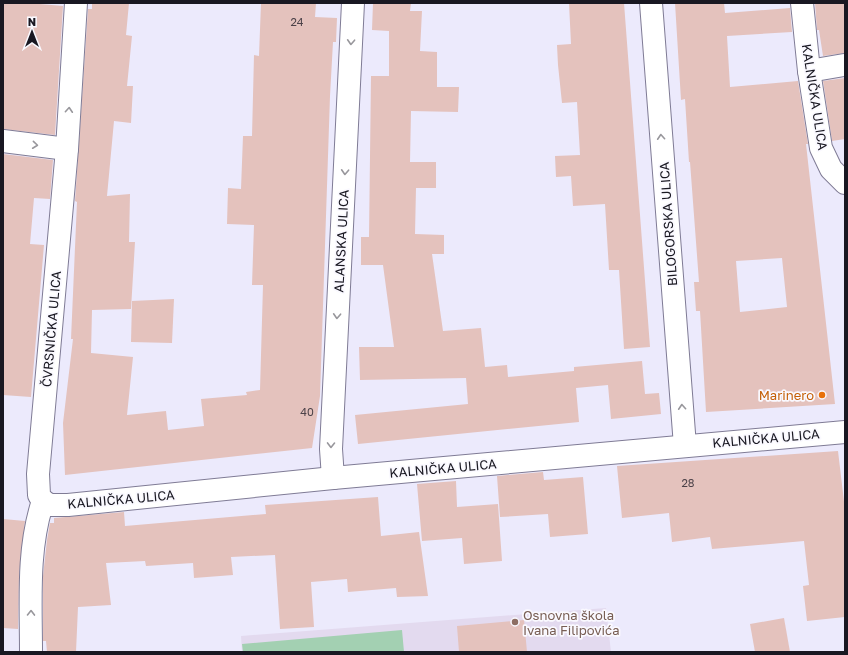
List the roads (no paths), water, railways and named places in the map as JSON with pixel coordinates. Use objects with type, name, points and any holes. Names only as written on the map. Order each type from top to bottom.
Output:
[{"type":"street","name":"ČVRSNIČKA ULICA","points":[[30,652],[34,532],[43,501],[39,494],[38,474],[67,149],[76,3]]},
{"type":"street","name":"ALANSKA ULICA","points":[[333,478],[331,449],[353,3]]},
{"type":"street","name":"BILOGORSKA ULICA","points":[[651,3],[685,446]]},
{"type":"street","name":"KALNIČKA ULICA","points":[[802,3],[809,70],[821,148],[824,158],[831,169],[845,182]]},
{"type":"street","points":[[809,70],[844,65]]},
{"type":"street","points":[[3,141],[67,149]]},
{"type":"street","name":"KALNIČKA ULICA","points":[[43,501],[50,505],[68,505],[333,478],[845,432]]},
{"type":"place","name":"Marinero","points":[[822,395]]},
{"type":"place","name":"Osnovna škola Ivana Filipovića","points":[[515,622]]}]
